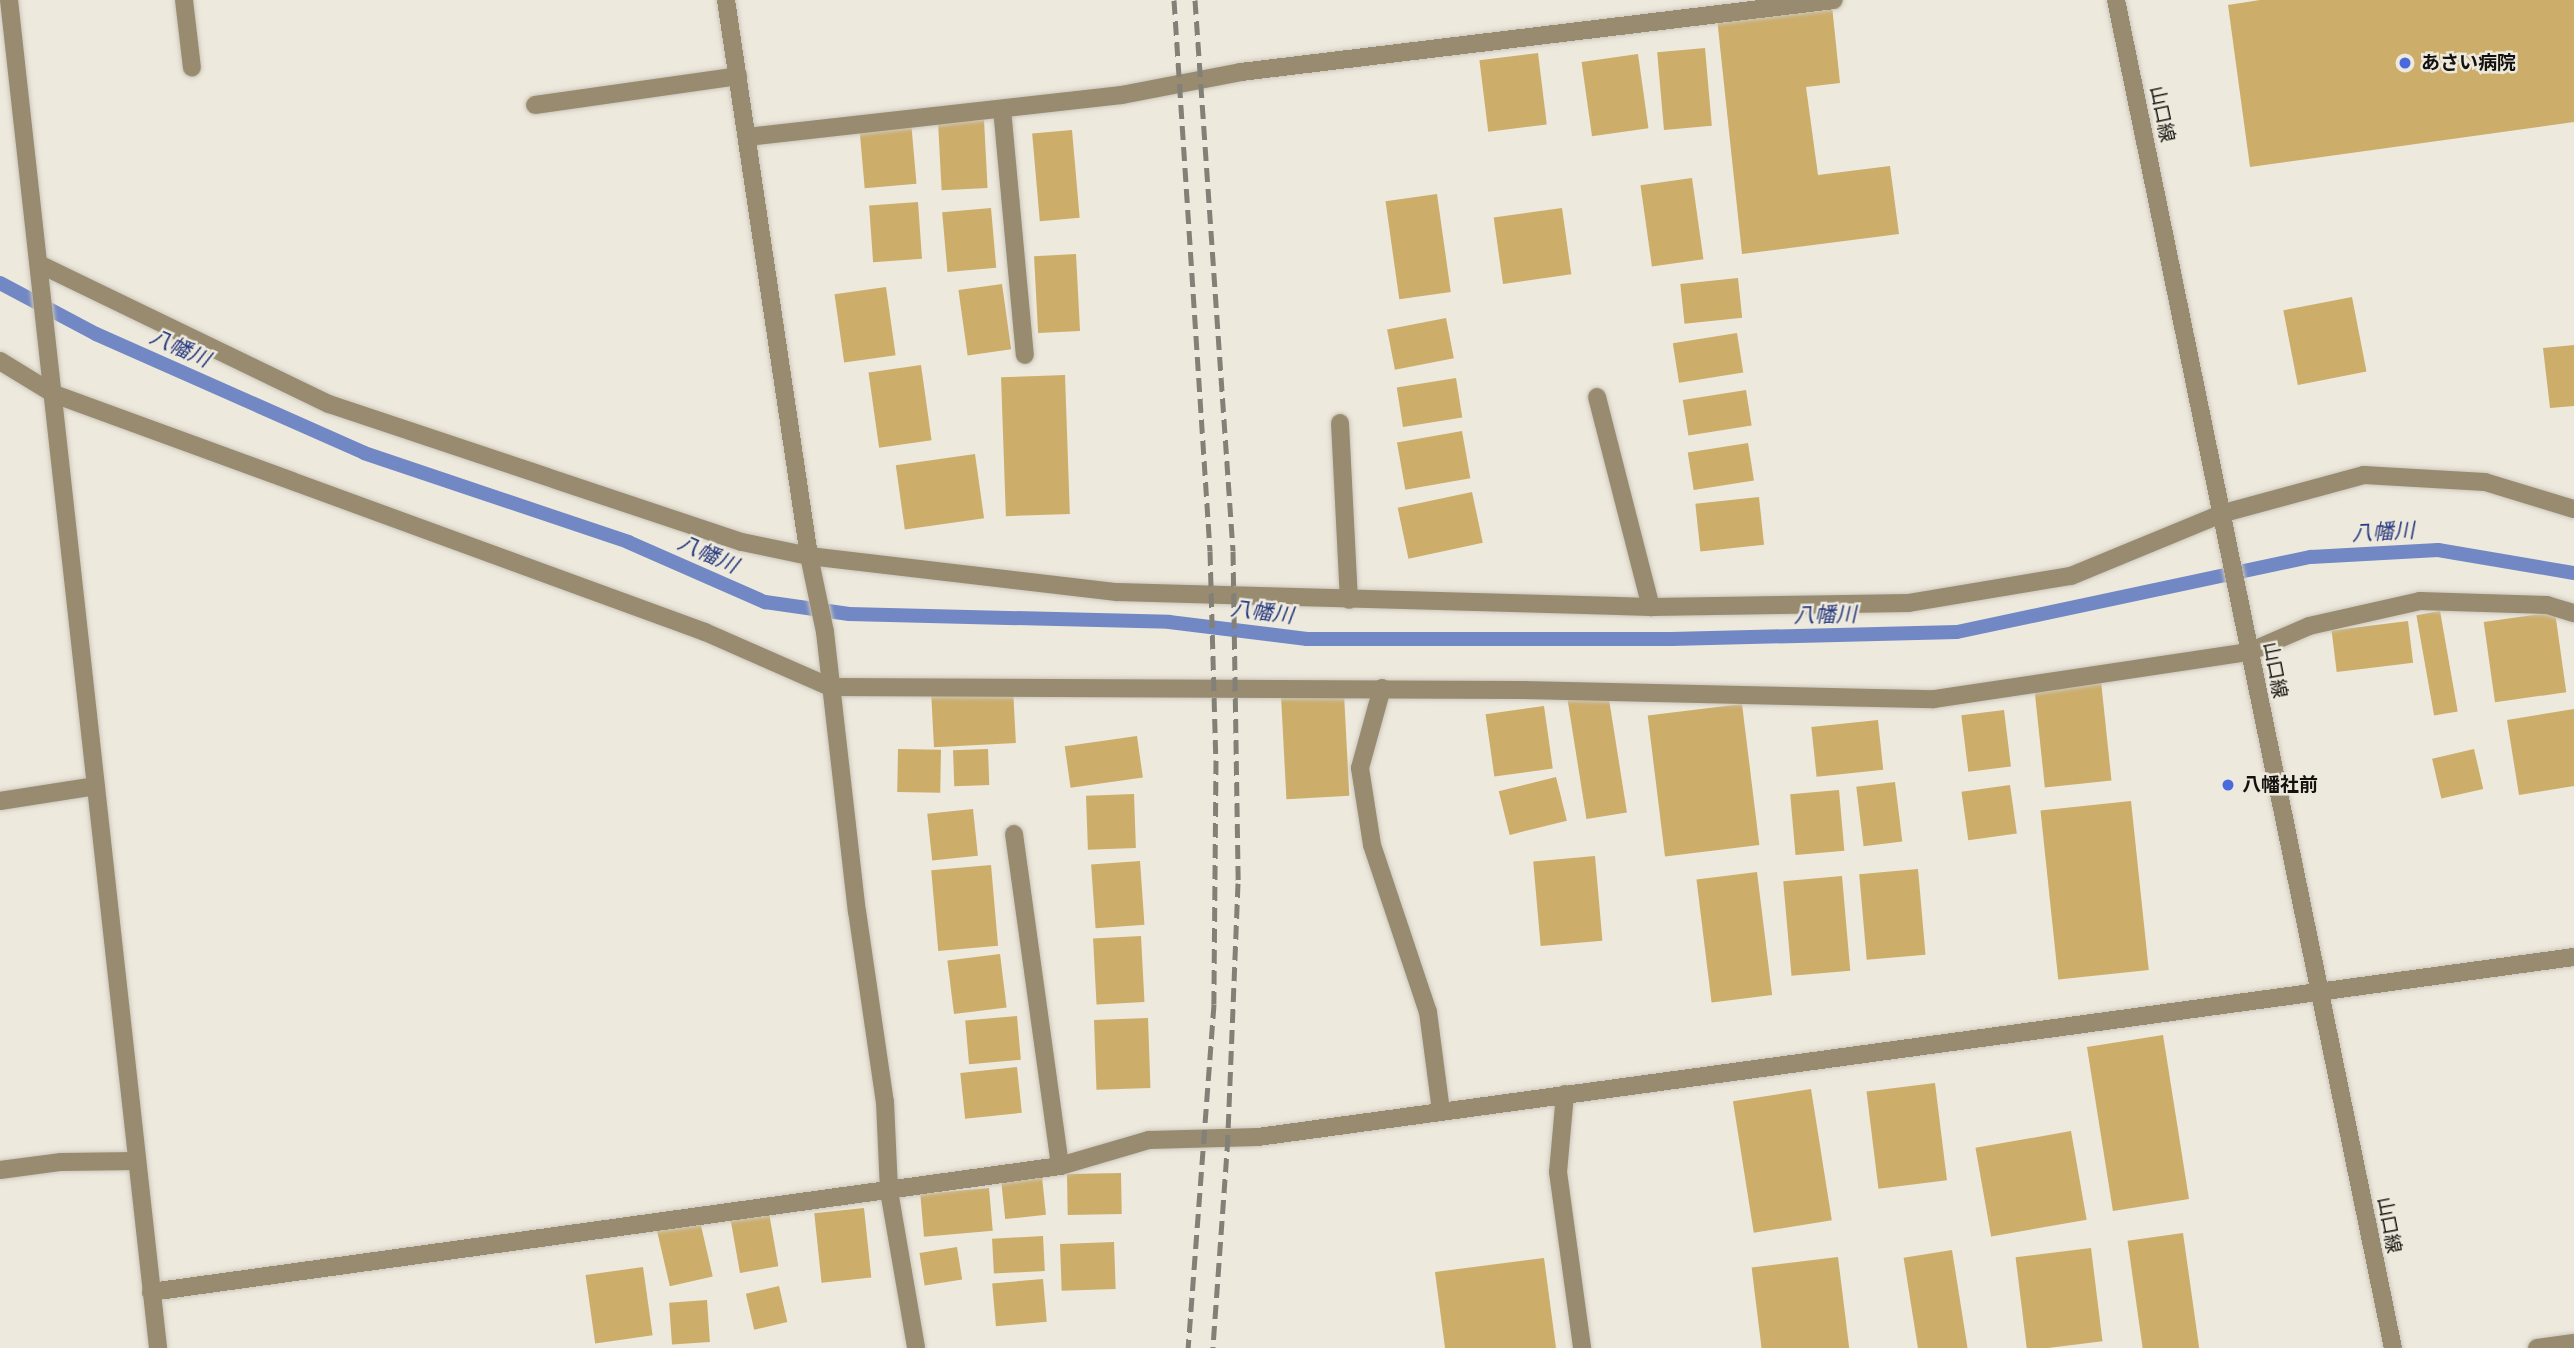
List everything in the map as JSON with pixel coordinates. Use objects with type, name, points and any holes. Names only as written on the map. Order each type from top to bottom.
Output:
[{"type":"street","points":[[9,0],[158,1348]]},
{"type":"street","points":[[184,0],[192,68]]},
{"type":"street","points":[[726,0],[809,556],[825,632],[885,1102],[889,1191],[916,1348]]},
{"type":"street","points":[[747,137],[1122,95],[1241,72],[1834,0]]},
{"type":"street","name":"山口線","points":[[2116,0],[2224,513],[2249,652],[2393,1348]]},
{"type":"street","points":[[535,105],[738,76]]},
{"type":"street","points":[[1002,109],[1025,355]]},
{"type":"street","points":[[39,264],[329,404],[742,542],[809,556],[1118,592],[1651,607],[1909,603],[2071,576],[2224,513],[2364,475],[2485,482],[2574,509]]},
{"type":"street","points":[[0,361],[54,394],[705,632],[830,687],[1382,688],[1934,699],[2249,652],[2309,626],[2420,601],[2547,605],[2574,613]]},
{"type":"street","points":[[1597,397],[1651,607]]},
{"type":"street","points":[[1340,423],[1349,600]]},
{"type":"street","points":[[1382,688],[1360,768],[1372,845],[1429,1012],[1441,1111]]},
{"type":"street","points":[[0,800],[96,786]]},
{"type":"street","points":[[1014,834],[1060,1166]]},
{"type":"street","points":[[151,1292],[1060,1166],[1149,1140],[1258,1137],[2574,957]]},
{"type":"street","points":[[1565,1094],[1558,1172],[1582,1348]]},
{"type":"street","points":[[0,1170],[61,1162],[137,1161]]},
{"type":"street","points":[[2537,1348],[2574,1343]]},
{"type":"building","name":"あさい病院","points":[[2260,0],[2574,0],[2574,122],[2250,167],[2228,5]]},
{"type":"building","points":[[1832,6],[1840,83],[1806,87],[1818,175],[1890,166],[1899,234],[1742,254],[1717,18]]},
{"type":"building","points":[[1705,48],[1712,126],[1664,130],[1657,52]]},
{"type":"building","points":[[1538,53],[1547,124],[1488,132],[1479,60]]},
{"type":"building","points":[[1638,54],[1648,128],[1592,136],[1582,62]]},
{"type":"building","points":[[984,120],[988,188],[942,190],[938,122]]},
{"type":"building","points":[[911,121],[916,184],[865,188],[859,126]]},
{"type":"building","points":[[1072,130],[1080,218],[1040,221],[1032,133]]},
{"type":"building","points":[[1692,178],[1703,259],[1652,266],[1641,185]]},
{"type":"building","points":[[1437,194],[1451,292],[1399,299],[1386,201]]},
{"type":"building","points":[[918,202],[922,259],[873,262],[869,205]]},
{"type":"building","points":[[991,208],[996,268],[947,272],[942,212]]},
{"type":"building","points":[[1562,208],[1571,274],[1503,284],[1494,218]]},
{"type":"building","points":[[1076,254],[1080,331],[1038,333],[1034,256]]},
{"type":"building","points":[[1738,278],[1742,318],[1684,324],[1680,284]]},
{"type":"building","points":[[1002,284],[1011,349],[968,355],[958,290]]},
{"type":"building","points":[[886,287],[896,355],[844,363],[835,294]]},
{"type":"building","points":[[2352,297],[2367,372],[2298,385],[2283,310]]},
{"type":"building","points":[[1446,318],[1454,358],[1395,370],[1387,329]]},
{"type":"building","points":[[1737,333],[1743,373],[1679,383],[1673,343]]},
{"type":"building","points":[[2574,345],[2574,406],[2550,408],[2543,348]]},
{"type":"building","points":[[921,365],[932,440],[879,448],[869,372]]},
{"type":"building","points":[[1065,375],[1070,514],[1006,516],[1001,377]]},
{"type":"building","points":[[1456,378],[1462,418],[1403,427],[1397,387]]},
{"type":"building","points":[[1746,390],[1752,426],[1688,436],[1683,400]]},
{"type":"building","points":[[1462,431],[1470,478],[1405,490],[1397,442]]},
{"type":"building","points":[[1748,443],[1754,481],[1694,490],[1688,453]]},
{"type":"building","points":[[975,454],[984,518],[905,530],[896,465]]},
{"type":"building","points":[[1472,492],[1483,543],[1408,559],[1398,508]]},
{"type":"building","points":[[1759,497],[1764,545],[1700,551],[1695,504]]},
{"type":"building","points":[[2440,611],[2458,711],[2434,716],[2416,615]]},
{"type":"building","points":[[2555,612],[2566,692],[2495,702],[2484,622]]},
{"type":"building","points":[[2408,621],[2413,663],[2337,672],[2332,630]]},
{"type":"building","points":[[2101,681],[2111,780],[2045,787],[2034,688]]},
{"type":"building","points":[[1013,688],[1016,743],[934,747],[931,692]]},
{"type":"building","points":[[1608,693],[1627,813],[1586,819],[1568,699]]},
{"type":"building","points":[[1344,694],[1349,796],[1286,799],[1281,697]]},
{"type":"building","points":[[1742,704],[1759,845],[1665,857],[1648,716]]},
{"type":"building","points":[[1544,706],[1553,768],[1494,777],[1486,714]]},
{"type":"building","points":[[2574,709],[2574,786],[2519,795],[2507,720]]},
{"type":"building","points":[[2004,710],[2011,767],[1968,772],[1961,715]]},
{"type":"building","points":[[1878,720],[1883,770],[1817,777],[1811,727]]},
{"type":"building","points":[[1137,736],[1143,778],[1071,788],[1065,746]]},
{"type":"building","points":[[898,749],[941,750],[940,793],[897,792]]},
{"type":"building","points":[[988,749],[989,785],[954,786],[953,750]]},
{"type":"building","points":[[2474,749],[2483,789],[2441,799],[2432,759]]},
{"type":"building","points":[[1556,777],[1567,821],[1510,835],[1499,791]]},
{"type":"building","points":[[1895,782],[1902,842],[1864,846],[1856,787]]},
{"type":"building","points":[[2010,785],[2017,834],[1968,840],[1961,792]]},
{"type":"building","points":[[1839,790],[1844,851],[1796,855],[1790,794]]},
{"type":"building","points":[[1134,794],[1136,848],[1088,850],[1086,796]]},
{"type":"building","points":[[2131,801],[2149,970],[2058,980],[2040,811]]},
{"type":"building","points":[[973,809],[978,856],[932,861],[927,814]]},
{"type":"building","points":[[1595,856],[1602,941],[1541,946],[1533,861]]},
{"type":"building","points":[[1140,861],[1144,925],[1096,928],[1091,864]]},
{"type":"building","points":[[991,865],[998,946],[938,951],[931,870]]},
{"type":"building","points":[[1918,869],[1925,955],[1867,960],[1859,874]]},
{"type":"building","points":[[1757,872],[1772,995],[1712,1003],[1696,879]]},
{"type":"building","points":[[1842,876],[1850,971],[1792,976],[1783,881]]},
{"type":"building","points":[[1141,936],[1144,1002],[1097,1004],[1093,939]]},
{"type":"building","points":[[1000,954],[1007,1008],[954,1014],[947,960]]},
{"type":"building","points":[[1017,1016],[1021,1060],[969,1064],[965,1021]]},
{"type":"building","points":[[1148,1018],[1150,1088],[1096,1090],[1094,1020]]},
{"type":"building","points":[[2163,1035],[2189,1199],[2113,1211],[2087,1047]]},
{"type":"building","points":[[1017,1067],[1022,1113],[965,1119],[960,1073]]},
{"type":"building","points":[[1935,1083],[1947,1180],[1878,1189],[1867,1091]]},
{"type":"building","points":[[1811,1089],[1832,1220],[1754,1233],[1733,1101]]},
{"type":"building","points":[[2071,1131],[2087,1220],[1991,1236],[1975,1148]]},
{"type":"building","points":[[1121,1173],[1122,1214],[1068,1215],[1067,1174]]},
{"type":"building","points":[[1042,1177],[1046,1215],[1005,1219],[1001,1181]]},
{"type":"building","points":[[989,1188],[993,1231],[924,1237],[920,1194]]},
{"type":"building","points":[[864,1208],[871,1278],[822,1283],[814,1213]]},
{"type":"building","points":[[769,1213],[778,1266],[740,1273],[731,1220]]},
{"type":"building","points":[[699,1217],[713,1276],[670,1286],[656,1227]]},
{"type":"building","points":[[2183,1233],[2199,1348],[2143,1348],[2128,1241]]},
{"type":"building","points":[[1043,1236],[1045,1271],[994,1274],[992,1239]]},
{"type":"building","points":[[1114,1242],[1116,1289],[1062,1291],[1060,1244]]},
{"type":"building","points":[[957,1247],[962,1280],[925,1286],[919,1253]]},
{"type":"building","points":[[2091,1248],[2102,1341],[2027,1348],[2016,1257]]},
{"type":"building","points":[[1952,1250],[1967,1348],[1918,1348],[1904,1258]]},
{"type":"building","points":[[1838,1257],[1849,1348],[1762,1348],[1752,1268]]},
{"type":"building","points":[[1544,1258],[1556,1348],[1445,1348],[1435,1272]]},
{"type":"building","points":[[643,1267],[653,1335],[595,1343],[586,1275]]},
{"type":"building","points":[[1043,1279],[1047,1322],[996,1326],[992,1283]]},
{"type":"building","points":[[779,1286],[787,1322],[754,1330],[746,1294]]},
{"type":"building","points":[[707,1300],[710,1342],[672,1345],[669,1303]]},
{"type":"waterway","name":"八幡川","points":[[0,283],[96,334],[364,453],[628,542],[765,602],[849,614],[1169,622],[1307,639],[1671,639],[1957,632],[2311,557],[2438,550],[2574,573]]},
{"type":"railway","points":[[1174,0],[1210,551],[1216,760],[1214,1004],[1188,1348]]},
{"type":"railway","points":[[1195,0],[1233,551],[1238,883],[1228,1137],[1213,1348]]},
{"type":"place","name":"あさい病院","points":[[2405,63]]},
{"type":"place","name":"八幡社前","points":[[2228,785]]}]
